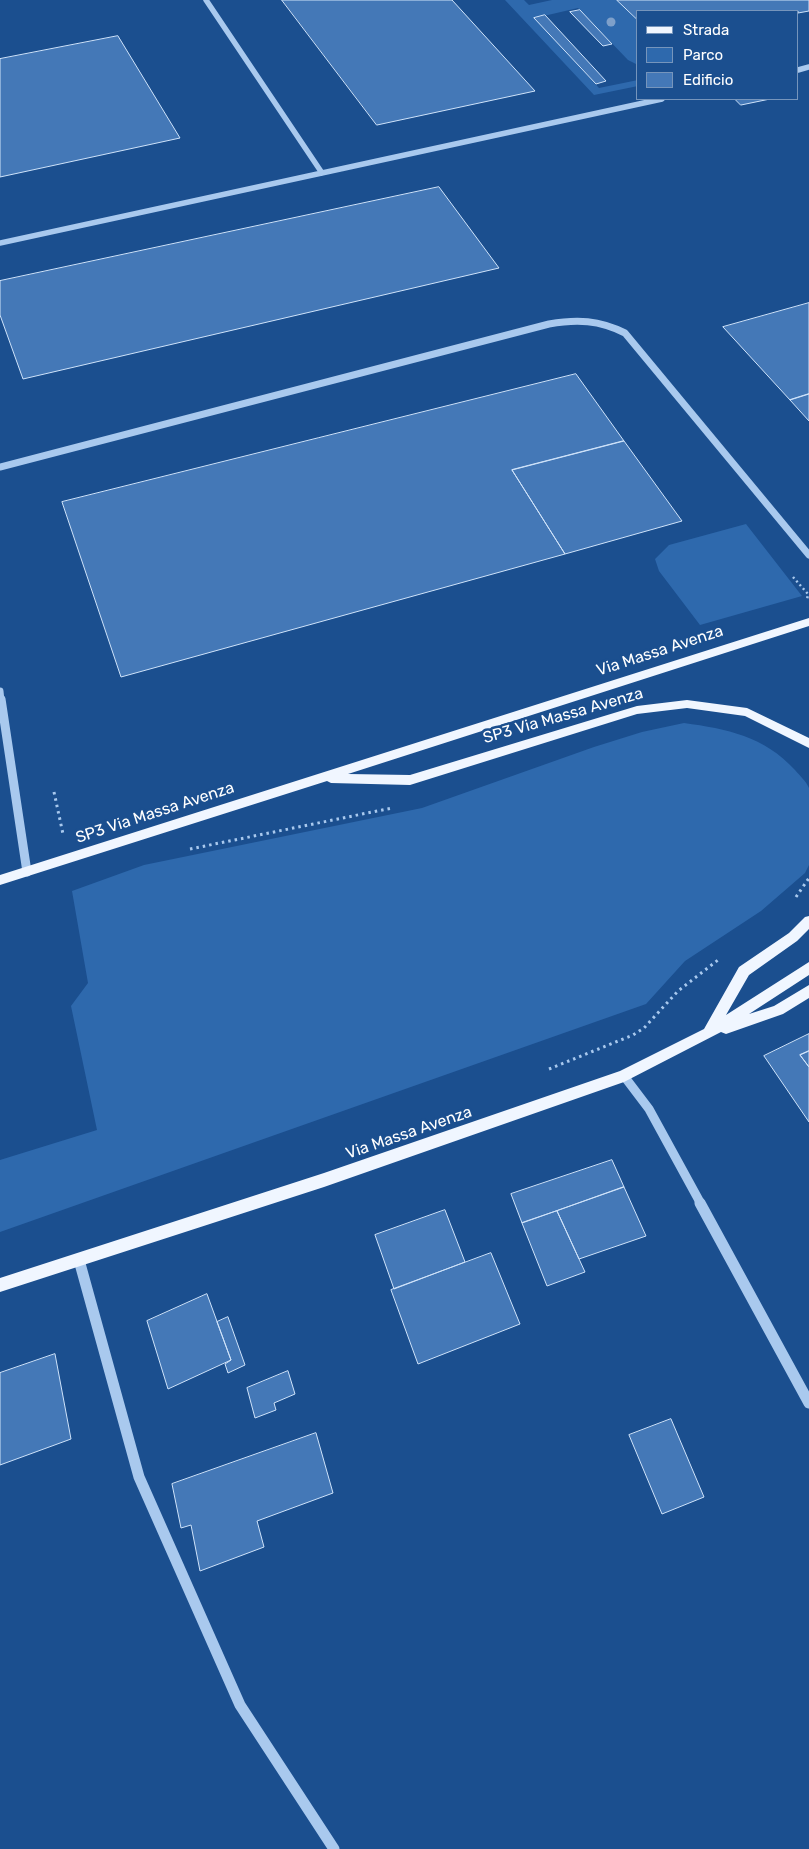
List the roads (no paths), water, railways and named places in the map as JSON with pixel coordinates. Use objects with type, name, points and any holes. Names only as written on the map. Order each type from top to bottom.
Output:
[{"type":"main road","name":"Via Massa Avenza","points":[[521,714],[809,622]]},
{"type":"main road","name":"SP3 Via Massa Avenza","points":[[321,778],[410,780],[637,710],[687,704],[747,712],[795,734],[809,744]]},
{"type":"main road","name":"SP3 Via Massa Avenza","points":[[0,880],[521,714]]},
{"type":"main road","points":[[709,1033],[744,971],[793,937],[809,922]]},
{"type":"main road","name":"Via Massa Avenza","points":[[0,1286],[324,1180],[624,1076],[709,1033],[809,968]]},
{"type":"main road","points":[[709,1033],[778,1010],[809,991]]},
{"type":"street","points":[[206,0],[322,173]]},
{"type":"street","points":[[0,243],[657,100]]},
{"type":"street","points":[[0,467],[548,324],[570,320],[589,320],[613,327],[625,333],[809,555]]},
{"type":"street","points":[[0,692],[27,872]]},
{"type":"street","points":[[624,1076],[649,1109],[809,1402]]},
{"type":"street","points":[[79,1260],[139,1477],[240,1705],[334,1849]]}]
